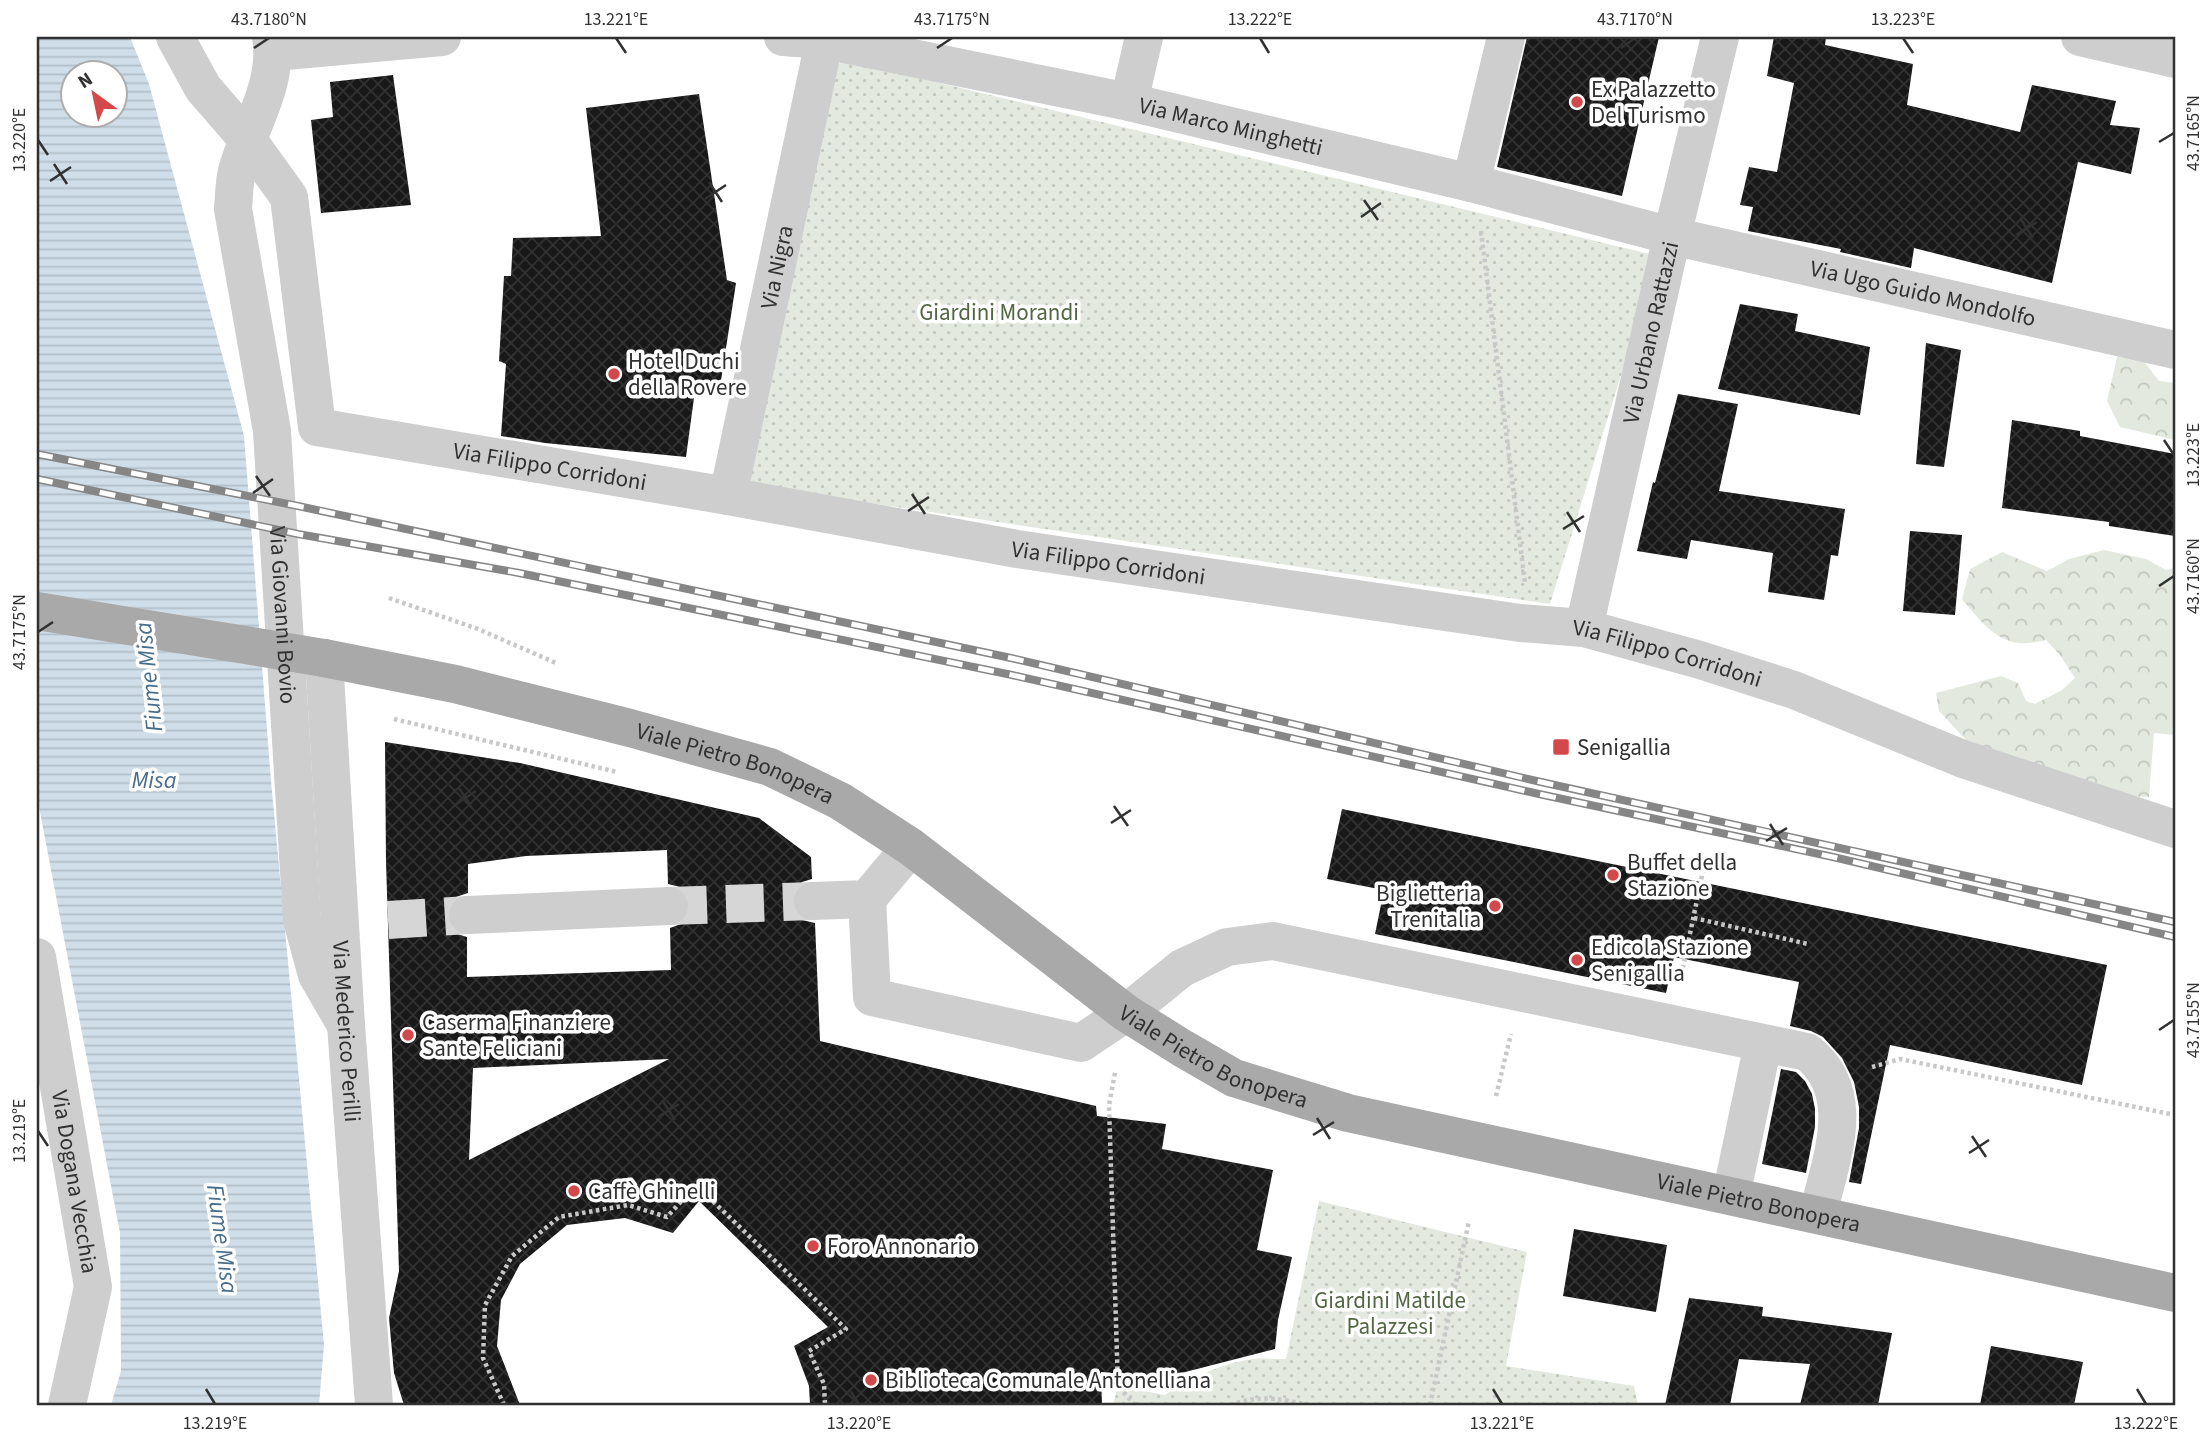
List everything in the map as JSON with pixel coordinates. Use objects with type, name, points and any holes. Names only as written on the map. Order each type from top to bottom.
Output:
[{"type":"main road","name":"Viale Pietro Bonopera","points":[[37,611],[455,684],[771,767],[841,802],[911,847],[1126,1013],[1234,1078],[1348,1113],[2175,1293]]},
{"type":"street","points":[[175,37],[204,88],[248,140]]},
{"type":"street","points":[[272,45],[442,37]]},
{"type":"street","name":"Via Marco Minghetti","points":[[783,37],[824,38],[1129,102],[1672,236]]},
{"type":"street","points":[[1129,102],[1144,37]]},
{"type":"street","points":[[1482,187],[1506,37]]},
{"type":"street","name":"Via Urbano Rattazzi","points":[[1584,628],[1672,236],[1720,37]]},
{"type":"street","points":[[2080,37],[2175,59]]},
{"type":"street","name":"Via Nigra","points":[[729,496],[824,38]]},
{"type":"street","name":"Via Giovanni Bovio","points":[[272,45],[267,91],[236,173],[233,209],[272,430],[302,920],[317,975],[346,1025]]},
{"type":"street","name":"Via Filippo Corridoni","points":[[248,140],[289,197],[317,427],[729,496],[1017,548],[1520,623],[1584,628],[1700,660],[1794,690],[1963,760],[2175,829]]},
{"type":"street","name":"Via Ugo Guido Mondolfo","points":[[1672,236],[2175,350]]},
{"type":"street","name":"Via Mederico Perilli","points":[[324,659],[346,1025],[374,1405]]},
{"type":"street","points":[[911,847],[867,899],[872,997],[1081,1044],[1126,1013],[1182,968],[1227,947],[1273,941],[1807,1052],[1821,1063],[1833,1083],[1838,1103],[1838,1128],[1818,1215]]},
{"type":"street","points":[[813,901],[867,899]]},
{"type":"street","points":[[467,915],[669,906]]},
{"type":"street","name":"Via Dogana Vecchia","points":[[37,957],[93,1287],[67,1405]]},
{"type":"street","points":[[1731,1196],[1763,1044]]},
{"type":"path","points":[[1482,187],[1481,229],[1526,582],[1520,623]]},
{"type":"path","points":[[393,718],[618,772]]},
{"type":"path","points":[[1672,1024],[1704,866]]},
{"type":"path","points":[[1694,918],[1808,944]]},
{"type":"path","points":[[1126,1013],[1109,1105],[1118,1386],[1135,1405]]},
{"type":"path","points":[[1496,1096],[1510,1038]]},
{"type":"path","points":[[1838,1103],[1872,1067],[1900,1059],[2175,1115]]},
{"type":"path","points":[[504,1405],[483,1358],[485,1305],[512,1256],[559,1217],[628,1205],[667,1217],[696,1185],[846,1329],[809,1351],[824,1384],[825,1405]]},
{"type":"path","points":[[1430,1405],[1469,1221]]},
{"type":"path","points":[[1230,1405],[1252,1398],[1272,1398],[1311,1405]]},
{"type":"green space","name":"Giardini Morandi","points":[[836,58],[1658,256],[1550,604],[749,485]]},
{"type":"green space","points":[[2117,357],[2143,360],[2159,381],[2175,383],[2175,440],[2120,427],[2107,401]]},
{"type":"green space","points":[[2104,550],[2146,559],[2166,570],[2175,568],[2175,735],[2154,733],[2149,797],[2101,795],[1968,742],[1939,711],[1936,693],[2001,676],[2018,683],[2026,701],[2035,704],[2062,690],[2075,678],[2046,640],[2025,643],[2009,641],[1994,633],[1980,620],[1962,599],[1970,569],[2002,552],[2047,571],[2069,559]]},
{"type":"green space","name":"Giardini Matilde Palazzesi","points":[[1319,1201],[1527,1252],[1506,1366],[1634,1386],[1638,1405],[1113,1405],[1118,1386],[1165,1395],[1196,1377],[1230,1364],[1253,1359],[1286,1359]]},
{"type":"water","name":"Misa","points":[[37,37],[130,37],[149,84],[244,436],[271,781],[324,1345],[319,1405],[111,1405],[121,1371],[120,1233],[37,796]]},
{"type":"building","name":"Ex Palazzetto Del Turismo","points":[[1527,37],[1659,37],[1622,196],[1497,167]]},
{"type":"building","points":[[1774,37],[1826,37],[1825,45],[1913,64],[1907,105],[2020,132],[2032,85],[2116,101],[2110,125],[2140,128],[2131,174],[2078,162],[2052,283],[1914,248],[1911,268],[1840,252],[1841,249],[1748,231],[1753,207],[1740,205],[1749,167],[1777,172],[1794,83],[1767,76]]},
{"type":"building","points":[[393,75],[411,205],[321,213],[311,120],[333,117],[330,82]]},
{"type":"building","points":[[699,94],[727,280],[736,283],[720,387],[696,383],[686,457],[501,436],[506,364],[499,361],[504,276],[511,276],[513,238],[601,236],[586,108]]},
{"type":"building","points":[[1740,304],[1798,314],[1795,331],[1870,347],[1860,415],[1718,389]]},
{"type":"building","points":[[1926,343],[1961,350],[1944,467],[1916,464]]},
{"type":"building","points":[[1678,394],[1738,404],[1719,491],[1845,509],[1838,556],[1831,555],[1824,600],[1768,592],[1773,553],[1691,540],[1687,559],[1637,551]]},
{"type":"building","points":[[2012,420],[2080,431],[2080,436],[2175,454],[2175,536],[2109,526],[2109,522],[2002,508]]},
{"type":"building","points":[[1910,531],[1962,535],[1955,615],[1903,611]]},
{"type":"building","points":[[385,742],[520,763],[759,818],[811,857],[812,879],[802,882],[794,890],[791,902],[795,913],[802,920],[815,923],[820,1041],[1096,1106],[1097,1116],[1166,1124],[1162,1149],[1273,1170],[1257,1250],[1292,1257],[1278,1320],[1275,1349],[1158,1379],[1101,1372],[1102,1405],[810,1405],[809,1386],[794,1346],[828,1327],[699,1201],[673,1233],[625,1218],[567,1225],[520,1264],[501,1300],[497,1346],[520,1405],[404,1405],[394,1373],[389,1318],[399,1271],[386,862]],"holes":[[[667,850],[668,884],[680,887],[687,894],[691,906],[688,917],[681,924],[670,928],[671,970],[467,977],[467,937],[457,934],[450,927],[446,915],[448,906],[456,897],[468,893],[468,864],[526,856]],[[669,1059],[469,1160],[473,1068]]]},
{"type":"building","points":[[1342,809],[2107,965],[2082,1085],[1890,1045],[1861,1184],[1849,1182],[1859,1128],[1859,1107],[1854,1082],[1842,1058],[1823,1037],[1790,1026],[1799,982],[1674,957],[1666,993],[1375,934],[1384,890],[1327,879]]},
{"type":"building","points":[[1781,1069],[1796,1072],[1812,1094],[1815,1127],[1806,1173],[1762,1164]]},
{"type":"building","points":[[1574,1229],[1667,1245],[1656,1312],[1563,1296]]},
{"type":"building","points":[[1689,1298],[1763,1307],[1762,1316],[1892,1333],[1878,1405],[1800,1405],[1810,1364],[1739,1359],[1730,1405],[1665,1405]]},
{"type":"building","points":[[1991,1346],[2083,1362],[2074,1405],[1980,1405]]},
{"type":"tunnel","points":[[669,906],[813,901]]},
{"type":"tunnel","points":[[388,920],[468,915]]},
{"type":"railway","points":[[37,454],[298,506],[1011,658],[1541,782],[2175,922]]},
{"type":"railway","points":[[37,479],[298,534],[519,573],[1012,675],[1539,794],[1833,857],[2175,937]]},
{"type":"place","name":"Ex Palazzetto Del Turismo","points":[[1577,102]]},
{"type":"place","name":"Hotel Duchi della Rovere","points":[[614,374]]},
{"type":"place","name":"Senigallia","points":[[1561,747]]},
{"type":"place","name":"Buffet della Stazione","points":[[1613,875]]},
{"type":"place","name":"Biglietteria Trenitalia","points":[[1495,906]]},
{"type":"place","name":"Edicola Stazione Senigallia","points":[[1577,960]]},
{"type":"place","name":"Caserma Finanziere Sante Feliciani","points":[[408,1035]]},
{"type":"place","name":"Caffè Ghinelli","points":[[574,1191]]},
{"type":"place","name":"Foro Annonario","points":[[813,1246]]},
{"type":"place","name":"Biblioteca Comunale Antonelliana","points":[[871,1380]]},
{"type":"water label","name":"Fiume Misa","points":[[149,677]]},
{"type":"water label","name":"Fiume Misa","points":[[222,1239]]}]
